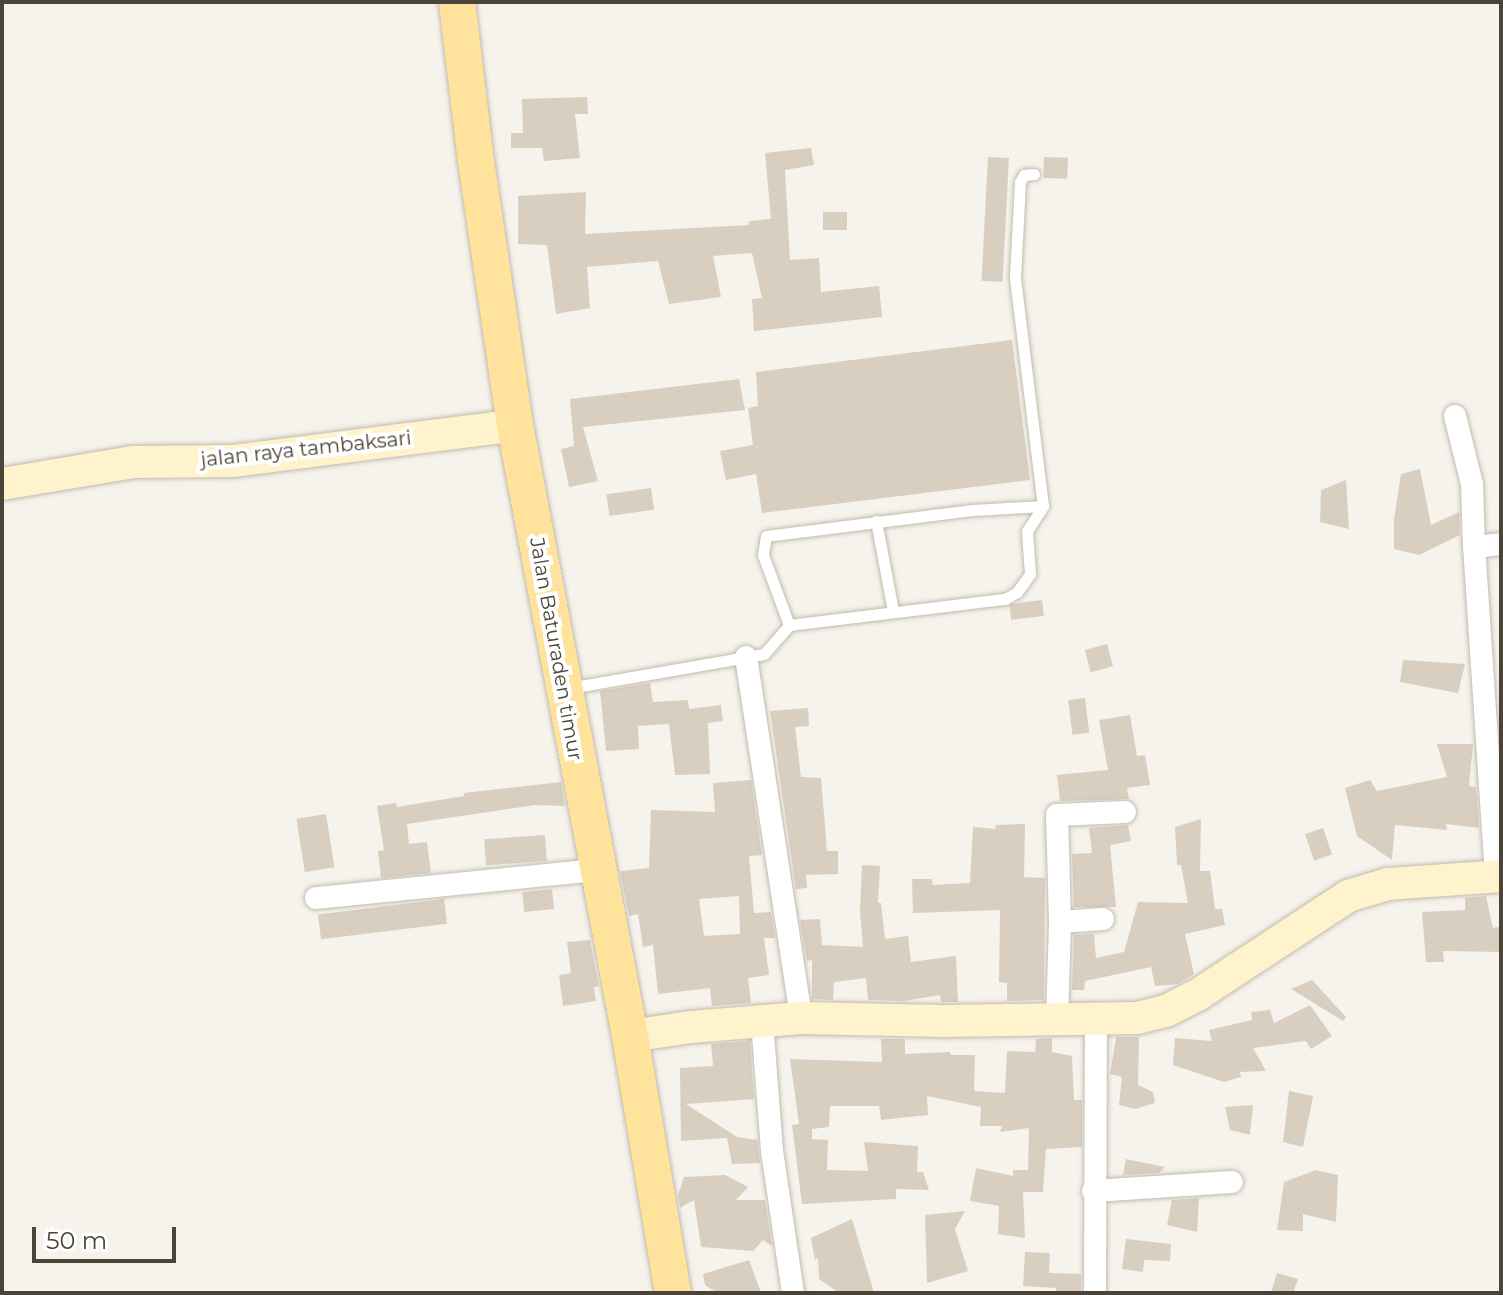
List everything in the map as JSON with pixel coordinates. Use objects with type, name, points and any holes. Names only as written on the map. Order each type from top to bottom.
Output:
[{"type":"main road","name":"Jalan Baturaden timur","points":[[457,2],[476,161],[515,425],[630,1036],[673,1293]]},
{"type":"main road","name":"jalan raya tambaksari","points":[[2,484],[134,462],[232,461],[515,425]]},
{"type":"main road","points":[[630,1036],[801,1018],[1137,1018],[1176,1006],[1348,896],[1388,884],[1498,876]]},
{"type":"street","points":[[1455,416],[1472,484],[1474,547],[1495,757],[1498,876]]},
{"type":"street","points":[[1474,547],[1501,544]]},
{"type":"street","points":[[746,657],[801,1018]]},
{"type":"street","points":[[1057,1019],[1060,922],[1057,815],[1125,812]]},
{"type":"street","points":[[316,898],[598,870]]},
{"type":"street","points":[[1060,922],[1103,919]]},
{"type":"street","points":[[1095,1293],[1096,1020]]},
{"type":"street","points":[[762,1021],[772,1151],[793,1293]]},
{"type":"street","points":[[1093,1191],[1232,1182]]},
{"type":"lane","points":[[563,689],[764,654],[789,625],[1005,599],[1017,592],[1030,574],[1027,531],[1043,506],[1015,277],[1020,182],[1026,174],[1034,174]]},
{"type":"lane","points":[[789,625],[763,555],[766,536],[876,521],[1043,506]]},
{"type":"lane","points":[[876,521],[893,611]]},
{"type":"building","points":[[587,97],[588,114],[575,114],[580,158],[544,161],[542,148],[511,148],[511,133],[523,133],[522,99]]},
{"type":"building","points":[[811,148],[814,165],[785,170],[790,260],[819,258],[821,292],[879,286],[882,317],[754,331],[752,299],[762,298],[752,253],[713,256],[721,297],[669,304],[658,261],[587,267],[590,308],[556,314],[547,245],[518,244],[518,196],[586,192],[585,234],[749,225],[749,221],[771,219],[765,153]]},
{"type":"building","points":[[988,157],[1009,158],[1002,282],[982,281]]},
{"type":"building","points":[[1044,157],[1068,158],[1067,179],[1043,178]]},
{"type":"building","points":[[823,212],[847,212],[847,230],[823,230]]},
{"type":"building","points":[[1012,340],[1030,480],[762,513],[756,474],[726,480],[720,451],[753,445],[748,408],[758,406],[756,372]]},
{"type":"building","points":[[739,379],[745,410],[583,427],[598,481],[569,487],[561,449],[574,446],[570,399]]},
{"type":"building","points":[[1420,469],[1431,525],[1459,512],[1460,535],[1419,555],[1394,549],[1394,519],[1401,474]]},
{"type":"building","points":[[1346,480],[1349,529],[1320,522],[1321,490]]},
{"type":"building","points":[[651,488],[654,510],[609,516],[606,494]]},
{"type":"building","points":[[1042,600],[1044,616],[1011,620],[1009,604]]},
{"type":"building","points":[[1107,644],[1113,666],[1091,672],[1085,650]]},
{"type":"building","points":[[1403,660],[1465,664],[1458,693],[1400,682]]},
{"type":"building","points":[[650,683],[653,702],[688,700],[689,709],[721,705],[723,721],[708,723],[710,774],[675,775],[669,724],[638,726],[639,749],[606,751],[600,691]]},
{"type":"building","points":[[1085,698],[1089,733],[1072,735],[1068,700]]},
{"type":"building","points":[[808,708],[809,726],[795,727],[801,777],[821,778],[827,851],[838,851],[838,874],[806,875],[807,888],[796,889],[770,711]]},
{"type":"building","points":[[1130,715],[1137,756],[1145,755],[1150,785],[1127,788],[1129,799],[1060,801],[1057,775],[1108,770],[1099,720]]},
{"type":"building","points":[[1437,744],[1473,744],[1469,786],[1476,787],[1479,828],[1446,824],[1447,830],[1395,825],[1392,860],[1357,836],[1345,788],[1370,780],[1377,791],[1447,777]]},
{"type":"building","points":[[751,780],[762,855],[749,856],[754,913],[771,912],[775,938],[764,938],[769,975],[748,978],[751,1003],[712,1006],[710,988],[658,994],[653,945],[643,947],[638,914],[629,916],[620,871],[649,868],[651,810],[715,812],[713,783]],"holes":[[[739,896],[740,934],[704,936],[699,899]]]},
{"type":"building","points":[[561,782],[565,806],[535,805],[407,824],[409,844],[427,842],[431,873],[381,878],[378,851],[384,850],[377,806],[396,803],[397,807],[464,796],[464,793]]},
{"type":"building","points":[[326,814],[334,867],[305,872],[296,819]]},
{"type":"building","points":[[1201,819],[1200,871],[1210,871],[1215,909],[1222,909],[1225,925],[1185,934],[1194,974],[1178,984],[1155,986],[1151,967],[1085,981],[1084,990],[1072,990],[1074,935],[1094,934],[1096,958],[1124,952],[1138,902],[1188,903],[1181,865],[1177,865],[1175,827]]},
{"type":"building","points":[[1025,824],[1024,877],[1045,878],[1044,1000],[1007,1001],[1007,983],[999,982],[1000,910],[913,913],[912,879],[932,879],[933,885],[970,883],[973,827],[996,829],[995,825]]},
{"type":"building","points":[[1128,825],[1131,841],[1110,845],[1116,907],[1074,907],[1072,854],[1092,853],[1089,828]]},
{"type":"building","points":[[1323,828],[1332,854],[1314,861],[1305,834]]},
{"type":"building","points":[[545,835],[547,861],[486,865],[484,839]]},
{"type":"building","points":[[862,865],[880,866],[878,903],[881,903],[885,939],[908,936],[911,962],[956,956],[958,1002],[941,1002],[940,995],[903,1001],[868,1000],[866,978],[834,982],[833,1000],[812,999],[812,960],[807,961],[800,920],[820,919],[822,945],[863,947],[860,911]]},
{"type":"building","points":[[552,889],[554,909],[524,912],[522,892]]},
{"type":"building","points":[[1486,896],[1493,928],[1501,926],[1501,952],[1443,951],[1444,962],[1426,962],[1422,912],[1465,910],[1465,898]]},
{"type":"building","points":[[444,899],[447,924],[321,939],[318,914]]},
{"type":"building","points":[[590,940],[599,986],[594,987],[596,1001],[563,1006],[559,975],[571,973],[567,942]]},
{"type":"building","points":[[1312,980],[1346,1017],[1343,1021],[1291,989]]},
{"type":"building","points":[[1310,1005],[1332,1036],[1311,1049],[1306,1041],[1253,1048],[1266,1071],[1240,1072],[1241,1077],[1224,1082],[1173,1065],[1175,1038],[1212,1041],[1209,1030],[1252,1020],[1251,1012],[1270,1010],[1274,1023]]},
{"type":"building","points":[[1116,1037],[1139,1037],[1138,1085],[1153,1092],[1155,1103],[1135,1109],[1119,1105],[1122,1077],[1110,1074]]},
{"type":"building","points":[[1052,1038],[1052,1052],[1072,1056],[1074,1100],[1082,1100],[1082,1147],[1046,1149],[1043,1192],[1023,1192],[1025,1238],[998,1234],[999,1206],[970,1201],[976,1168],[1013,1176],[1013,1170],[1028,1170],[1029,1128],[1000,1132],[1002,1126],[980,1126],[981,1107],[927,1096],[928,1115],[881,1120],[879,1106],[830,1106],[829,1127],[812,1129],[812,1139],[828,1140],[827,1170],[868,1171],[864,1142],[918,1146],[917,1172],[923,1172],[929,1190],[896,1189],[896,1199],[802,1204],[792,1125],[799,1124],[790,1059],[882,1062],[881,1039],[905,1039],[905,1054],[950,1052],[951,1055],[975,1055],[974,1091],[1005,1093],[1007,1051],[1035,1052],[1036,1039]]},
{"type":"building","points":[[750,1041],[754,1099],[686,1104],[737,1137],[757,1140],[760,1163],[732,1164],[727,1138],[681,1141],[680,1068],[713,1066],[711,1044]]},
{"type":"building","points":[[1289,1091],[1313,1096],[1303,1147],[1283,1142]]},
{"type":"building","points":[[1253,1105],[1250,1135],[1230,1130],[1225,1107]]},
{"type":"building","points":[[1126,1159],[1165,1167],[1159,1173],[1123,1175]]},
{"type":"building","points":[[1316,1170],[1338,1175],[1336,1222],[1303,1214],[1303,1231],[1277,1230],[1284,1182]]},
{"type":"building","points":[[725,1175],[748,1187],[736,1200],[765,1200],[772,1246],[763,1240],[753,1251],[701,1247],[694,1200],[680,1208],[678,1195],[684,1177]]},
{"type":"building","points":[[1199,1198],[1197,1232],[1167,1225],[1172,1200]]},
{"type":"building","points":[[965,1211],[955,1229],[968,1271],[927,1283],[925,1215]]},
{"type":"building","points":[[852,1219],[874,1293],[839,1293],[819,1279],[818,1258],[815,1260],[811,1238]]},
{"type":"building","points":[[1126,1239],[1171,1244],[1170,1261],[1144,1260],[1143,1272],[1122,1269]]},
{"type":"building","points":[[1025,1252],[1050,1253],[1049,1273],[1081,1274],[1081,1293],[1056,1293],[1056,1288],[1023,1286]]},
{"type":"building","points":[[749,1260],[761,1293],[718,1293],[705,1285],[703,1274]]},
{"type":"building","points":[[1277,1273],[1298,1279],[1293,1293],[1271,1293]]}]
